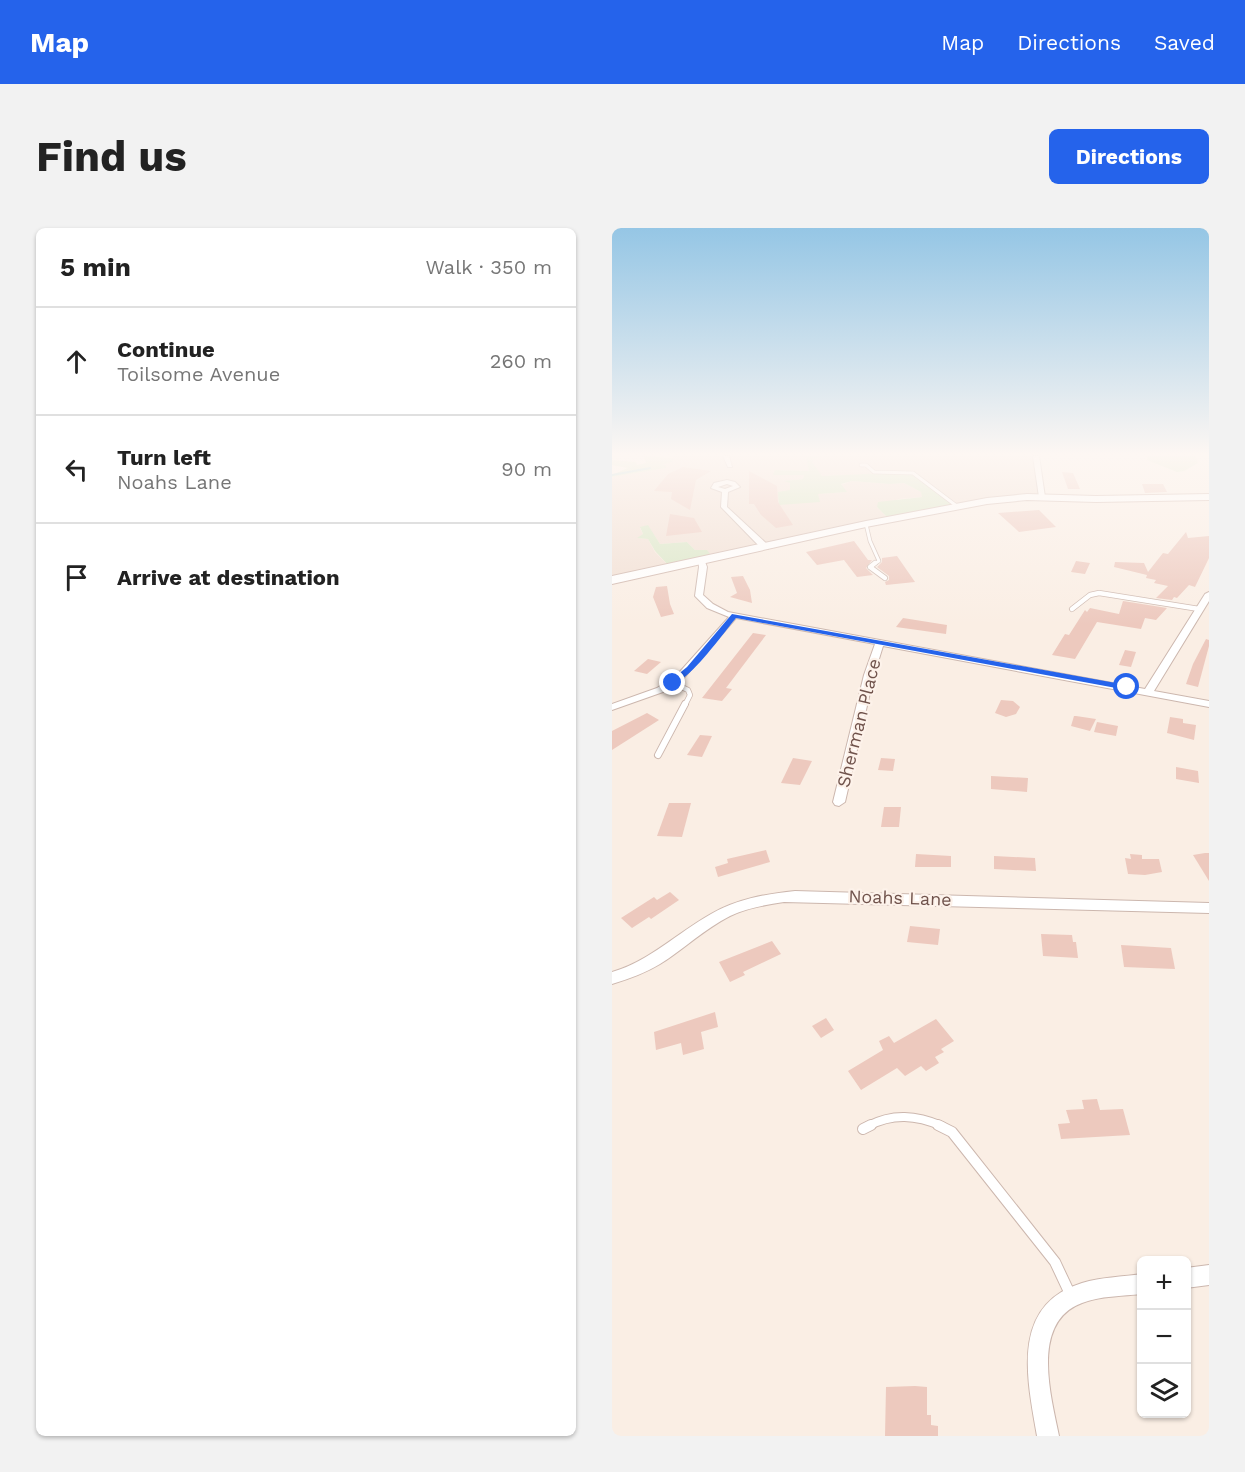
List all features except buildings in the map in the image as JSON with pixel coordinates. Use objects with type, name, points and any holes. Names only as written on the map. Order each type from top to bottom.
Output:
[{"type":"street","points":[[729,512],[765,547]]},
{"type":"street","points":[[612,580],[929,512]]},
{"type":"street","points":[[701,561],[703,567],[699,593],[701,600],[716,610],[734,616],[1149,691],[1209,704]]},
{"type":"street","points":[[1149,691],[1209,594]]},
{"type":"street","points":[[612,707],[673,683],[689,669],[734,616]]},
{"type":"street","name":"Sherman Place","points":[[839,802],[869,675],[880,643]]},
{"type":"street","name":"Noahs Lane","points":[[612,978],[655,961],[714,918],[734,908],[754,901],[795,896],[1209,908]]},
{"type":"street","points":[[1191,1277],[1209,1275]]},
{"type":"street","points":[[1048,1436],[1037,1369],[1038,1339],[1046,1319],[1071,1297],[1092,1290],[1137,1285]]},
{"type":"lane","points":[[866,524],[870,541],[879,561],[872,564],[870,568],[885,579]]},
{"type":"lane","points":[[1072,609],[1090,595],[1099,593],[1199,609]]},
{"type":"lane","points":[[658,755],[690,694],[688,690],[673,683]]},
{"type":"lane","points":[[863,1129],[890,1116],[924,1120],[942,1125],[952,1132],[1055,1262],[1071,1297]]},
{"type":"shaded area","points":[[612,512],[882,512],[887,517],[713,558],[695,550],[687,542],[660,544],[648,526],[640,528],[643,534],[638,538],[648,539],[655,552],[669,566],[612,578]]},
{"type":"green space","points":[[882,512],[913,512],[887,517]]},
{"type":"green space","points":[[648,525],[660,544],[687,542],[695,550],[707,550],[713,558],[669,566],[655,551],[648,539],[637,538],[643,534],[640,527]]},
{"type":"route","points":[[673,683],[689,669],[734,616],[1127,687]]}]
